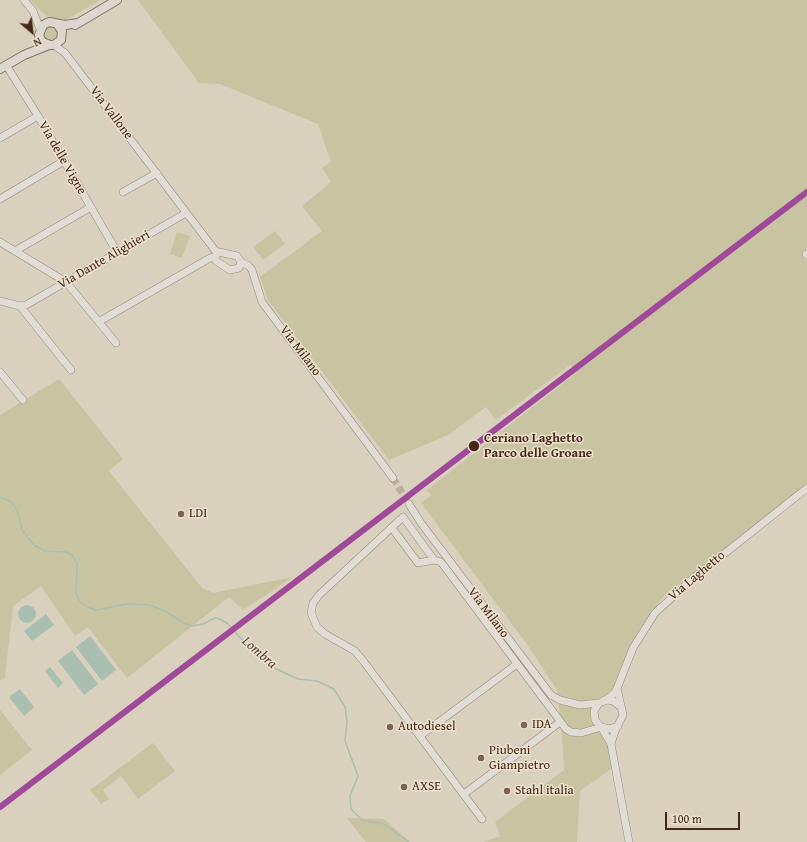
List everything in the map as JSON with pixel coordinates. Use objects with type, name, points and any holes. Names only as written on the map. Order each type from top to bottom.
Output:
[{"type":"main road","points":[[3,67],[24,55],[57,41],[78,23],[117,0]]},
{"type":"main road","points":[[24,55],[35,44],[40,32],[48,22],[65,25],[78,23]]},
{"type":"main road","points":[[57,24],[62,31],[57,41]]},
{"type":"main road","points":[[40,32],[42,42],[57,41]]},
{"type":"street","points":[[24,0],[34,12],[48,22]]},
{"type":"street","points":[[34,12],[40,32]]},
{"type":"street","name":"Via Vallone","points":[[57,41],[186,213]]},
{"type":"street","name":"Via delle Vigne","points":[[3,67],[38,116],[117,252]]},
{"type":"street","points":[[0,138],[38,116]]},
{"type":"street","points":[[0,199],[64,161]]},
{"type":"street","points":[[123,192],[157,173]]},
{"type":"street","points":[[15,251],[91,207]]},
{"type":"street","points":[[100,321],[216,255],[235,255],[241,262],[239,268],[230,270],[216,261],[216,255],[186,213]]},
{"type":"street","name":"Via Dante Alighieri","points":[[20,306],[29,303],[186,213]]},
{"type":"street","points":[[0,242],[66,282],[100,321],[116,343]]},
{"type":"street","name":"Via Milano","points":[[241,262],[249,266],[252,270],[262,302],[393,478]]},
{"type":"street","points":[[0,301],[20,306],[71,370]]},
{"type":"street","points":[[0,372],[24,400]]},
{"type":"street","name":"Via Laghetto","points":[[601,702],[610,698],[617,688],[633,648],[655,613],[690,581],[807,488]]},
{"type":"street","name":"Via Milano","points":[[409,504],[421,523],[548,692],[560,700],[587,707],[594,716]]},
{"type":"street","points":[[434,560],[403,518],[319,595],[313,603],[311,613],[317,627],[325,634],[354,651],[482,819]]},
{"type":"street","points":[[394,526],[423,562],[434,560],[441,562],[560,722],[571,732],[581,733],[601,727],[610,729],[618,726]]},
{"type":"street","points":[[420,736],[517,664]]},
{"type":"street","points":[[617,688],[622,719],[614,731],[612,744],[629,842]]},
{"type":"street","points":[[587,731],[591,726],[594,711],[601,702],[613,700],[621,707]]},
{"type":"street","name":"Via Milano","points":[[580,705],[601,702]]},
{"type":"street","points":[[594,716],[612,744]]},
{"type":"street","points":[[464,794],[560,722]]},
{"type":"shaded area","points":[[30,0],[100,0],[64,21],[45,15]]},
{"type":"shaded area","points":[[138,0],[807,0],[807,484],[662,598],[639,630],[623,662],[613,691],[594,706],[609,747],[611,769],[580,791],[577,842],[483,842],[500,836],[495,822],[564,770],[562,733],[557,690],[529,647],[421,503],[431,495],[427,490],[577,372],[570,365],[496,420],[486,407],[448,435],[389,460],[268,300],[260,277],[322,231],[302,206],[331,182],[322,168],[331,162],[318,124],[220,84],[199,83]]},
{"type":"shaded area","points":[[50,26],[57,31],[58,34],[53,41],[50,42],[43,37],[42,34],[47,27]]},
{"type":"shaded area","points":[[275,231],[285,244],[263,260],[253,247]]},
{"type":"shaded area","points":[[177,232],[190,236],[182,258],[170,254]]},
{"type":"shaded area","points":[[59,379],[123,459],[109,471],[202,588],[213,593],[293,577],[243,610],[229,597],[127,678],[88,627],[75,636],[41,586],[13,606],[5,677],[0,681],[0,415]]},
{"type":"shaded area","points":[[27,605],[33,608],[36,614],[33,620],[27,623],[21,620],[18,614],[21,608]]},
{"type":"shaded area","points":[[46,614],[54,625],[32,641],[24,631]]},
{"type":"shaded area","points":[[90,636],[116,670],[102,681],[76,647]]},
{"type":"shaded area","points":[[72,650],[98,684],[84,695],[58,661]]},
{"type":"shaded area","points":[[50,667],[63,683],[58,688],[45,671]]},
{"type":"shaded area","points":[[20,689],[34,707],[24,716],[9,697]]},
{"type":"shaded area","points":[[0,710],[32,750],[0,775]]},
{"type":"shaded area","points":[[153,743],[175,771],[138,799],[121,776],[103,790],[109,799],[101,804],[90,790]]},
{"type":"shaded area","points":[[347,818],[384,819],[410,842],[366,842]]},
{"type":"waterway","name":"Lombra","points":[[0,497],[10,501],[15,506],[22,530],[34,545],[45,551],[66,552],[73,556],[77,564],[76,593],[80,602],[87,607],[96,610],[126,604],[149,605],[163,610],[184,623],[192,626],[203,624],[215,618],[220,619],[228,624],[252,651],[274,668],[298,679],[317,681],[334,689],[345,707],[347,722],[345,741],[358,776],[350,796],[351,809],[362,820],[384,824],[409,842]]},
{"type":"tunnel","points":[[393,478],[409,504]]},
{"type":"transit line","points":[[0,807],[807,192]]},
{"type":"place","name":"Ceriano Laghetto Parco delle Groane","points":[[474,446]]},
{"type":"place","name":"LDI","points":[[181,514]]},
{"type":"place","name":"IDA","points":[[524,725]]},
{"type":"place","name":"Autodiesel","points":[[390,727]]},
{"type":"place","name":"Piubeni Giampietro","points":[[481,758]]},
{"type":"place","name":"AXSE","points":[[404,787]]},
{"type":"place","name":"Stahl italia","points":[[507,791]]}]
